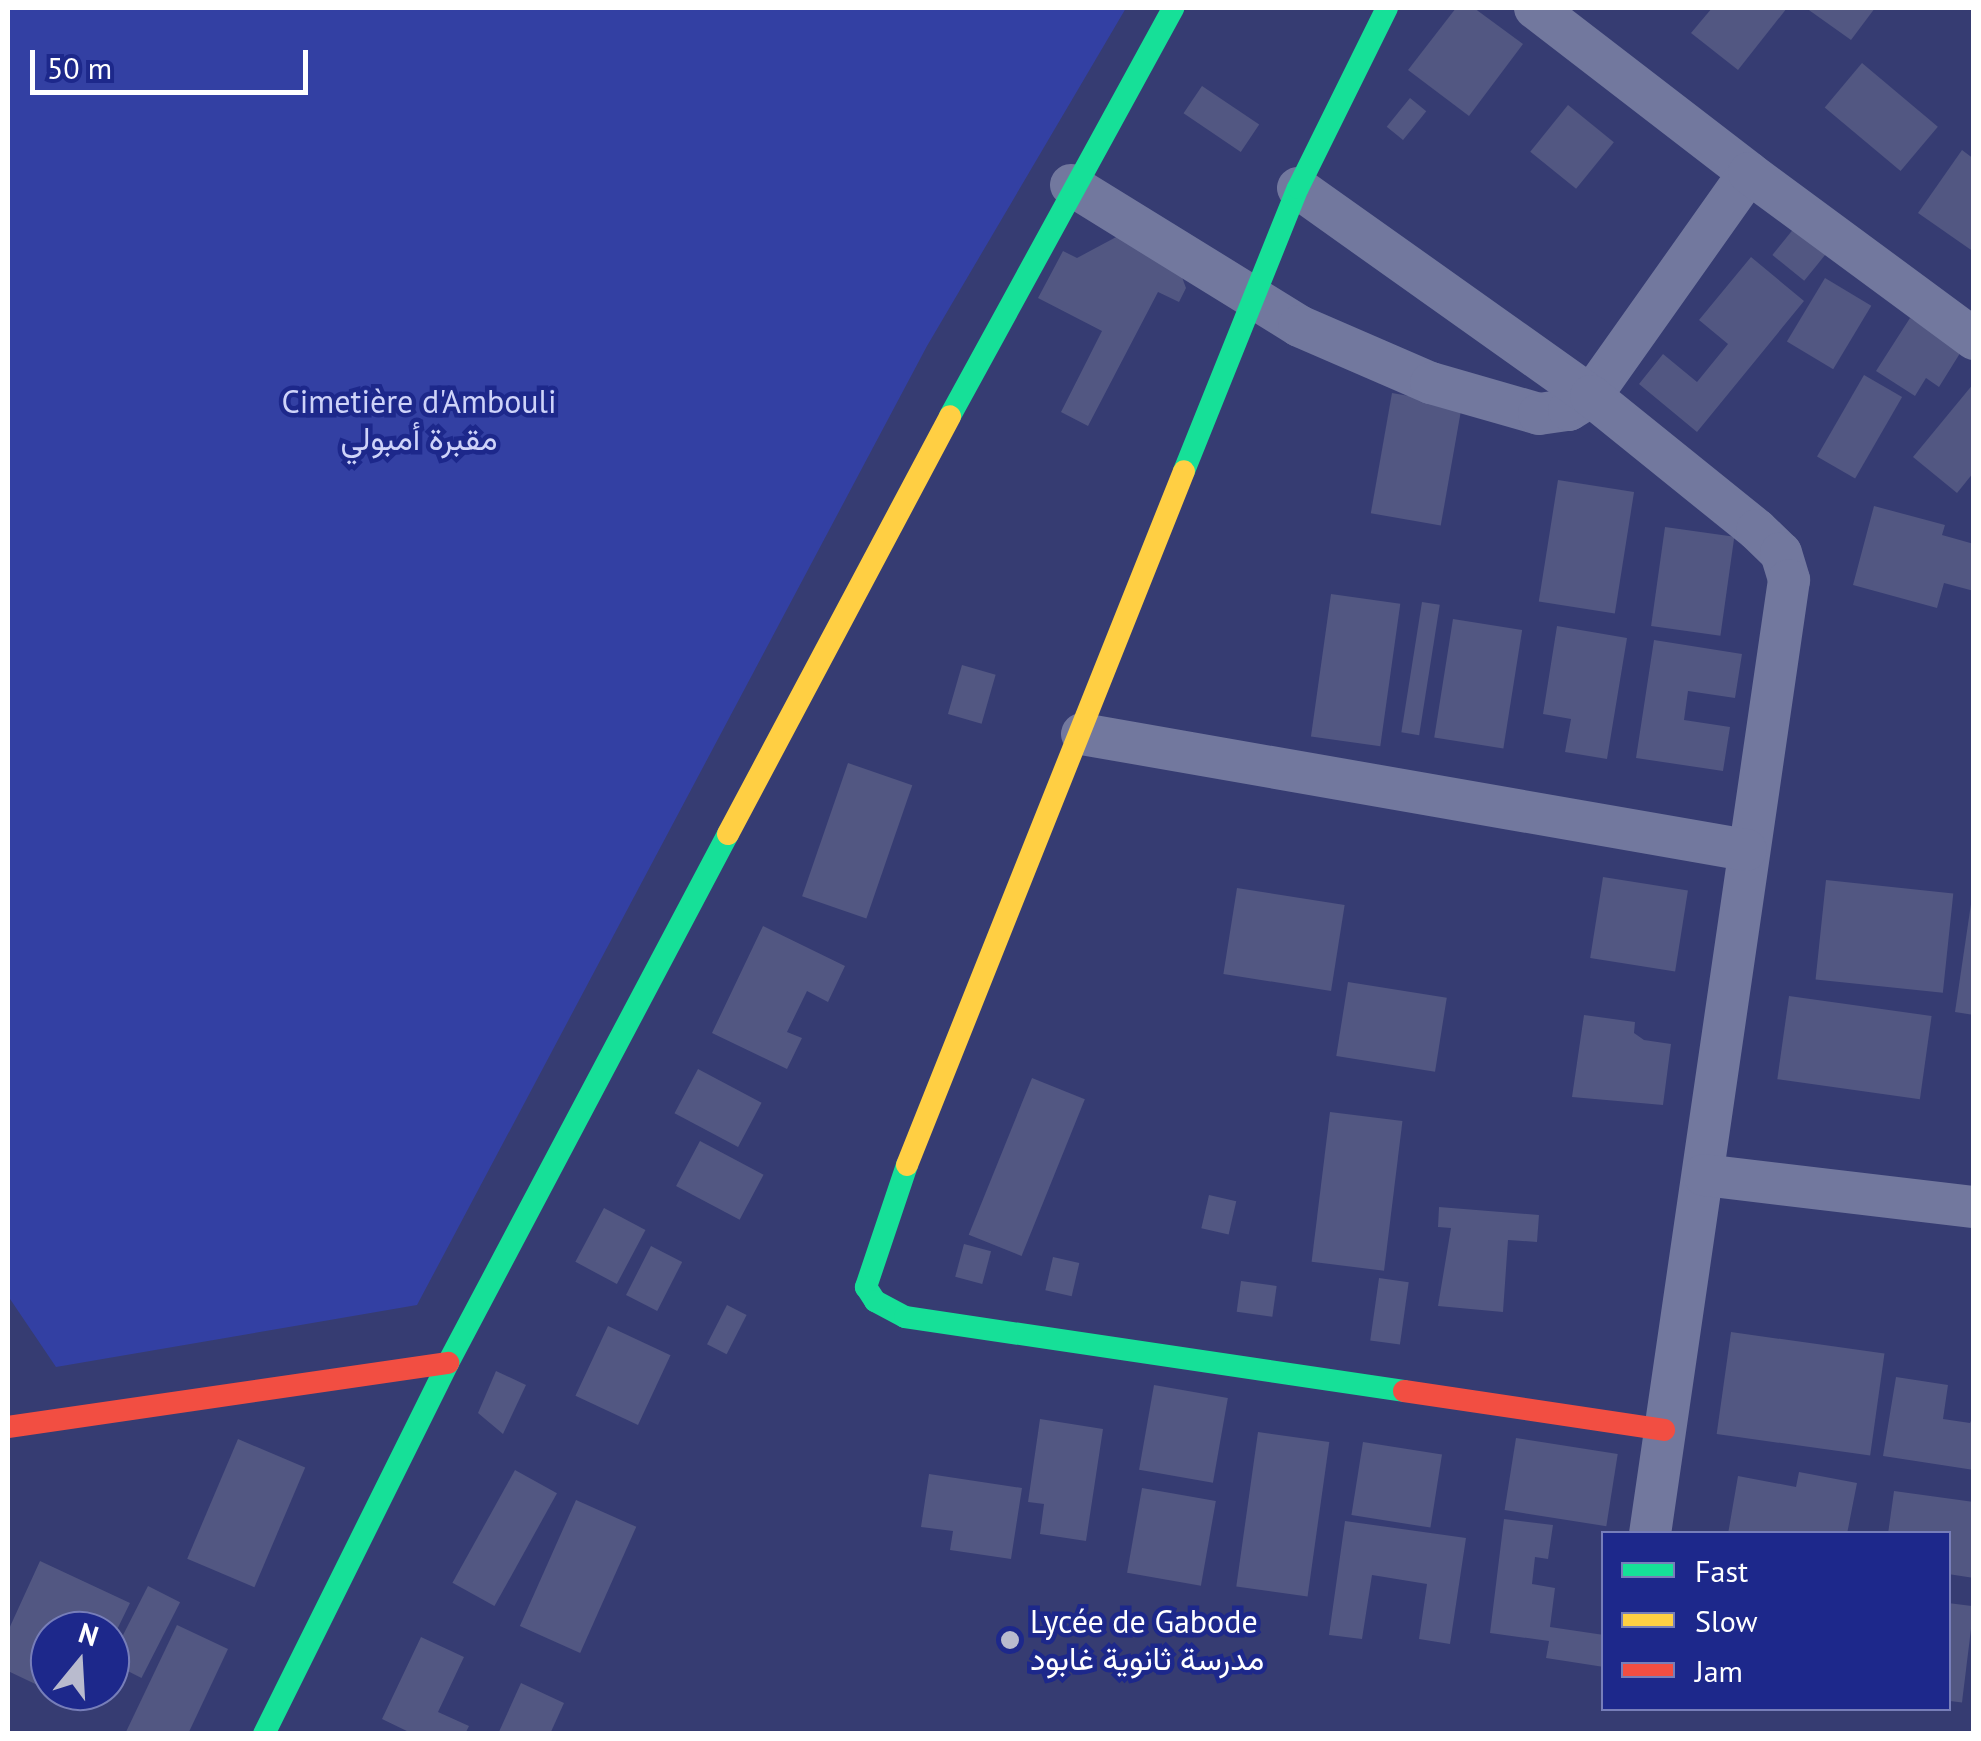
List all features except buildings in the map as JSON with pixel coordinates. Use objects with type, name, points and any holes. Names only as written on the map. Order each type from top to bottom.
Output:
[{"type":"street","points":[[264,1734],[448,1363],[1071,185],[1173,8]]},
{"type":"street","points":[[1387,8],[1298,188],[866,1270],[875,1301],[905,1318],[1664,1430]]},
{"type":"street","points":[[1535,8],[1974,339]]},
{"type":"street","points":[[1071,185],[1252,300],[1388,366],[1506,407],[1539,414],[1569,410],[1591,396],[1749,173]]},
{"type":"street","points":[[1298,188],[1591,396],[1781,553],[1788,580],[1650,1531]]},
{"type":"street","points":[[1082,734],[1746,850]]},
{"type":"street","points":[[1704,1175],[1974,1207]]},
{"type":"street","points":[[8,1427],[448,1363]]},
{"type":"green space","name":"Cimetière d'Ambouli مقبرة أمبولي","points":[[8,8],[1126,8],[927,346],[417,1305],[56,1367],[8,1296]]},
{"type":"traffic: fast","points":[[950,416],[1173,8]]},
{"type":"traffic: fast","points":[[1184,471],[1298,188],[1387,8]]},
{"type":"traffic: fast","points":[[264,1734],[448,1363],[728,834]]},
{"type":"traffic: fast","points":[[907,1165],[866,1287],[875,1301],[905,1317],[1404,1391]]},
{"type":"traffic: slow","points":[[728,834],[950,416]]},
{"type":"traffic: slow","points":[[907,1165],[1184,471]]},
{"type":"traffic: jam","points":[[8,1427],[448,1363]]},
{"type":"traffic: jam","points":[[1404,1391],[1664,1430]]},
{"type":"place","name":"Lycée de Gabode مدرسة ثانوية غابود","points":[[1010,1640]]}]
